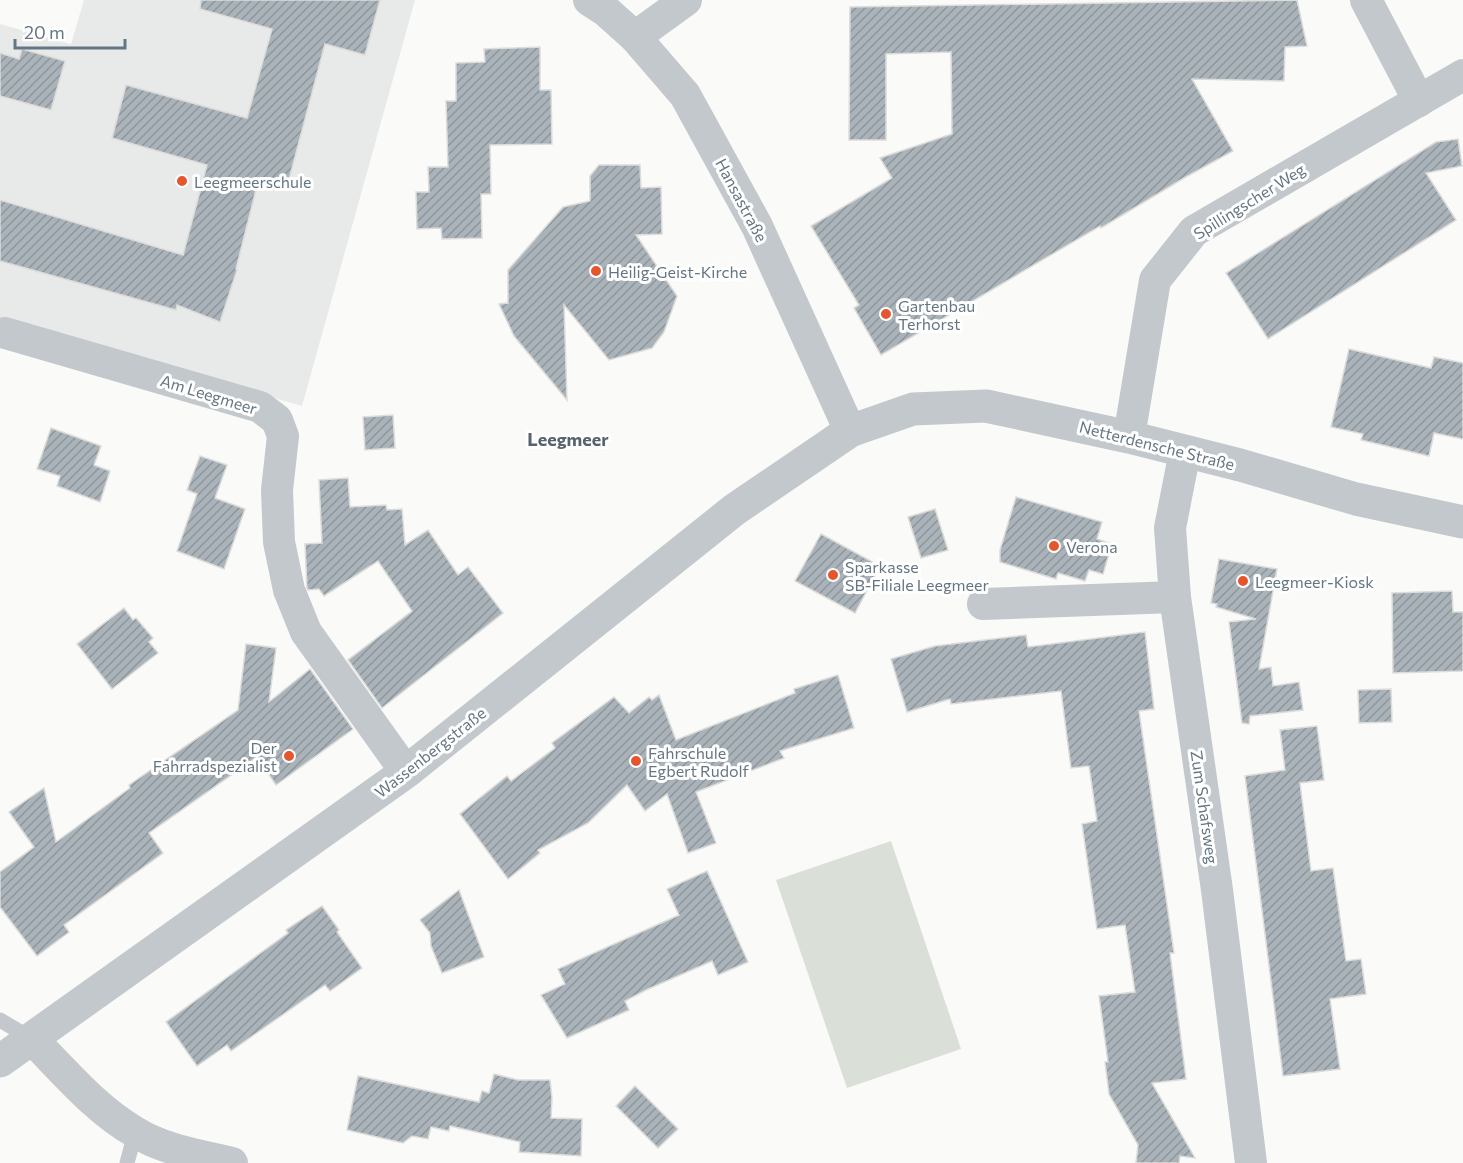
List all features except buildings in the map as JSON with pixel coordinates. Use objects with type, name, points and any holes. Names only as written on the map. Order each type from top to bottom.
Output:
[{"type":"street","name":"Hansastraße","points":[[589,0],[606,11],[635,37],[686,95],[757,226],[850,431]]},
{"type":"street","points":[[635,37],[686,0]]},
{"type":"street","points":[[1366,0],[1419,101]]},
{"type":"street","name":"Spillingscher Weg","points":[[1129,437],[1155,280],[1194,231],[1463,75]]},
{"type":"street","name":"Am Leegmeer","points":[[5,333],[260,407],[277,420],[283,436],[277,490],[279,543],[289,590],[306,632],[406,772]]},
{"type":"street","name":"Netterdensche Straße","points":[[850,431],[913,409],[986,406],[1129,437],[1240,465],[1356,499],[1463,522]]},
{"type":"street","name":"Wassenbergstraße","points":[[0,1061],[406,772],[734,510],[850,431]]},
{"type":"street","name":"Zum Schafsweg","points":[[1185,451],[1170,528],[1175,597],[1217,890],[1251,1163]]},
{"type":"street","points":[[983,604],[1175,597]]},
{"type":"street","points":[[32,1039],[98,1106],[135,1133],[173,1149],[232,1163]]},
{"type":"lane","points":[[0,1020],[32,1039]]},
{"type":"lane","points":[[127,1163],[135,1133]]},
{"type":"shaded area","name":"Leegmeerschule","points":[[84,0],[415,0],[302,406],[0,318],[0,24],[71,44]]},
{"type":"shaded area","points":[[891,841],[961,1049],[847,1088],[776,880]]},
{"type":"place","name":"Leegmeerschule","points":[[182,181]]},
{"type":"place","name":"Heilig-Geist-Kirche","points":[[596,271]]},
{"type":"place","name":"Gartenbau Terhorst","points":[[886,314]]},
{"type":"place","name":"Verona","points":[[1054,546]]},
{"type":"place","name":"Sparkasse SB-Filiale Leegmeer","points":[[833,575]]},
{"type":"place","name":"Leegmeer-Kiosk","points":[[1243,581]]},
{"type":"place","name":"Der Fahrradspezialist","points":[[289,756]]},
{"type":"place","name":"Fahrschule Egbert Rudolf","points":[[636,761]]},
{"type":"district","name":"Leegmeer","points":[[568,439]]}]
